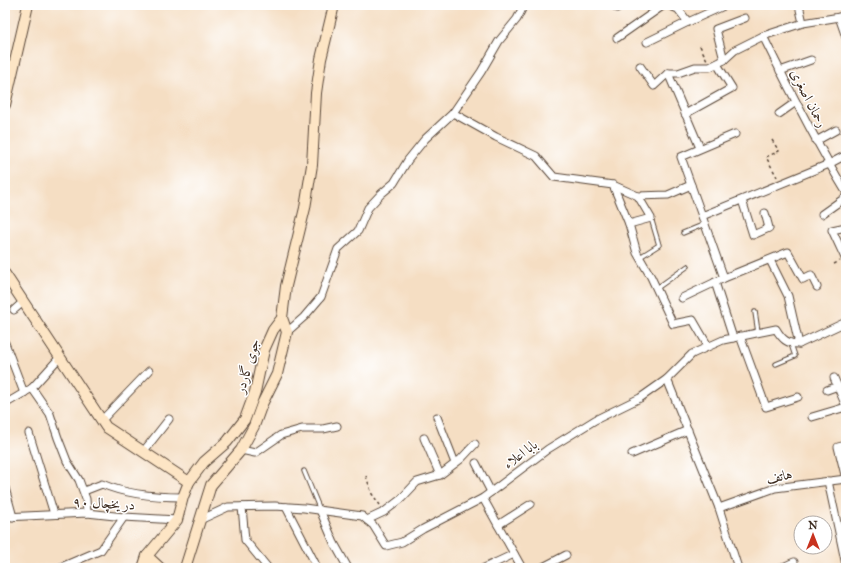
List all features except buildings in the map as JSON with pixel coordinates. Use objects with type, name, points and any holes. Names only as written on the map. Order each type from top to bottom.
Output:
[{"type":"street","points":[[6,100],[28,5]]},
{"type":"street","points":[[334,5],[321,59],[316,93],[315,130],[311,172],[305,208],[286,286],[282,318],[287,332],[304,317],[321,297],[338,249],[358,231],[368,208],[394,183],[408,160],[425,139],[453,113],[481,72],[499,41],[517,19],[524,5]]},
{"type":"street","points":[[617,38],[664,5]]},
{"type":"street","points":[[668,5],[678,9],[688,22]]},
{"type":"street","points":[[647,42],[726,5]]},
{"type":"street","points":[[799,5],[803,23]]},
{"type":"street","points":[[640,66],[654,86],[668,73],[678,73],[695,67],[717,64],[735,50],[764,36],[803,23],[843,16],[846,37]]},
{"type":"street","points":[[686,114],[732,88],[717,64],[716,29],[745,18]]},
{"type":"street","name":"رحمان اصغری","points":[[764,36],[816,141],[846,192]]},
{"type":"street","points":[[780,71],[811,60]]},
{"type":"street","points":[[668,73],[700,148]]},
{"type":"street","points":[[779,114],[796,102]]},
{"type":"street","points":[[453,113],[496,137],[536,156],[554,177],[613,185],[638,196],[668,196],[691,185]]},
{"type":"street","points":[[816,141],[836,130]]},
{"type":"street","points":[[724,278],[681,157],[735,134]]},
{"type":"street","points":[[702,216],[829,164],[846,155]]},
{"type":"street","points":[[613,185],[629,224],[637,253],[673,324],[693,320],[708,346]]},
{"type":"street","points":[[629,224],[651,218],[638,196]]},
{"type":"street","points":[[822,214],[846,197]]},
{"type":"street","points":[[742,200],[753,235],[769,228],[765,213]]},
{"type":"street","points":[[846,227],[832,230],[846,260]]},
{"type":"street","points":[[682,298],[724,278],[788,252],[803,279],[811,275],[817,287]]},
{"type":"street","points":[[770,260],[788,296],[799,344]]},
{"type":"street","points":[[5,274],[106,427],[189,482]]},
{"type":"street","points":[[715,282],[766,408],[798,397]]},
{"type":"street","points":[[14,310],[23,302]]},
{"type":"street","name":"جوی گاردر","points":[[143,568],[147,556],[177,520],[183,496],[189,482],[204,462],[226,442],[245,419],[256,392],[264,350],[273,330],[282,318]]},
{"type":"street","points":[[791,344],[799,344],[846,322]]},
{"type":"street","name":"بابا اعلاء","points":[[367,520],[373,525],[386,546],[402,542],[423,529],[483,498],[548,449],[595,420],[640,398],[667,379],[692,354],[723,340],[776,329],[782,338],[791,344]]},
{"type":"street","name":"جوی گاردر","points":[[185,568],[211,485],[241,450],[254,426],[262,404],[277,374],[287,332]]},
{"type":"street","points":[[5,343],[24,393]]},
{"type":"street","points":[[5,404],[32,388],[60,357]]},
{"type":"street","points":[[102,420],[149,371]]},
{"type":"street","points":[[812,417],[846,406],[834,378]]},
{"type":"street","points":[[667,379],[719,508],[738,568]]},
{"type":"street","points":[[827,390],[838,386]]},
{"type":"street","points":[[32,388],[50,414],[67,461],[84,491],[88,513]]},
{"type":"street","points":[[437,417],[456,463]]},
{"type":"street","points":[[143,452],[169,419]]},
{"type":"street","points":[[226,442],[241,450],[255,453],[281,435],[302,429],[323,429],[337,426]]},
{"type":"street","points":[[632,454],[688,430]]},
{"type":"street","points":[[29,433],[54,514]]},
{"type":"street","points":[[424,438],[440,475]]},
{"type":"street","points":[[200,520],[228,507],[286,507],[362,516],[367,520],[384,512],[401,499],[417,482],[440,475],[456,463],[475,444]]},
{"type":"street","points":[[846,445],[838,447],[846,479]]},
{"type":"street","points":[[476,463],[491,492]]},
{"type":"street","name":"هاتف","points":[[719,508],[775,488],[846,479]]},
{"type":"street","points":[[828,481],[846,565]]},
{"type":"street","points":[[84,491],[102,484],[116,490],[160,497],[183,496]]},
{"type":"street","points":[[5,488],[13,517]]},
{"type":"street","points":[[483,498],[522,568]]},
{"type":"street","points":[[498,525],[531,504]]},
{"type":"street","points":[[242,507],[245,540],[268,568]]},
{"type":"street","points":[[286,507],[315,563]]},
{"type":"street","points":[[320,510],[334,543],[348,568]]},
{"type":"street","name":"در یخچال ۹۰","points":[[5,517],[88,513],[177,520]]},
{"type":"street","points":[[64,567],[101,550],[124,517]]},
{"type":"street","points":[[484,568],[514,554]]},
{"type":"street","points":[[541,568],[566,555]]},
{"type":"street","points":[[147,556],[160,568]]},
{"type":"street","points":[[781,568],[794,562]]},
{"type":"lane","points":[[640,257],[659,245],[651,218]]},
{"type":"lane","points":[[683,233],[705,224]]},
{"type":"lane","points":[[656,288],[688,266]]},
{"type":"lane","points":[[755,312],[758,332]]},
{"type":"lane","points":[[776,364],[796,356],[791,344]]},
{"type":"lane","points":[[304,471],[320,510]]},
{"type":"path","points":[[700,46],[717,64]]},
{"type":"path","points":[[772,140],[779,151],[766,157],[781,184]]},
{"type":"path","points":[[366,476],[372,494],[384,512]]}]
